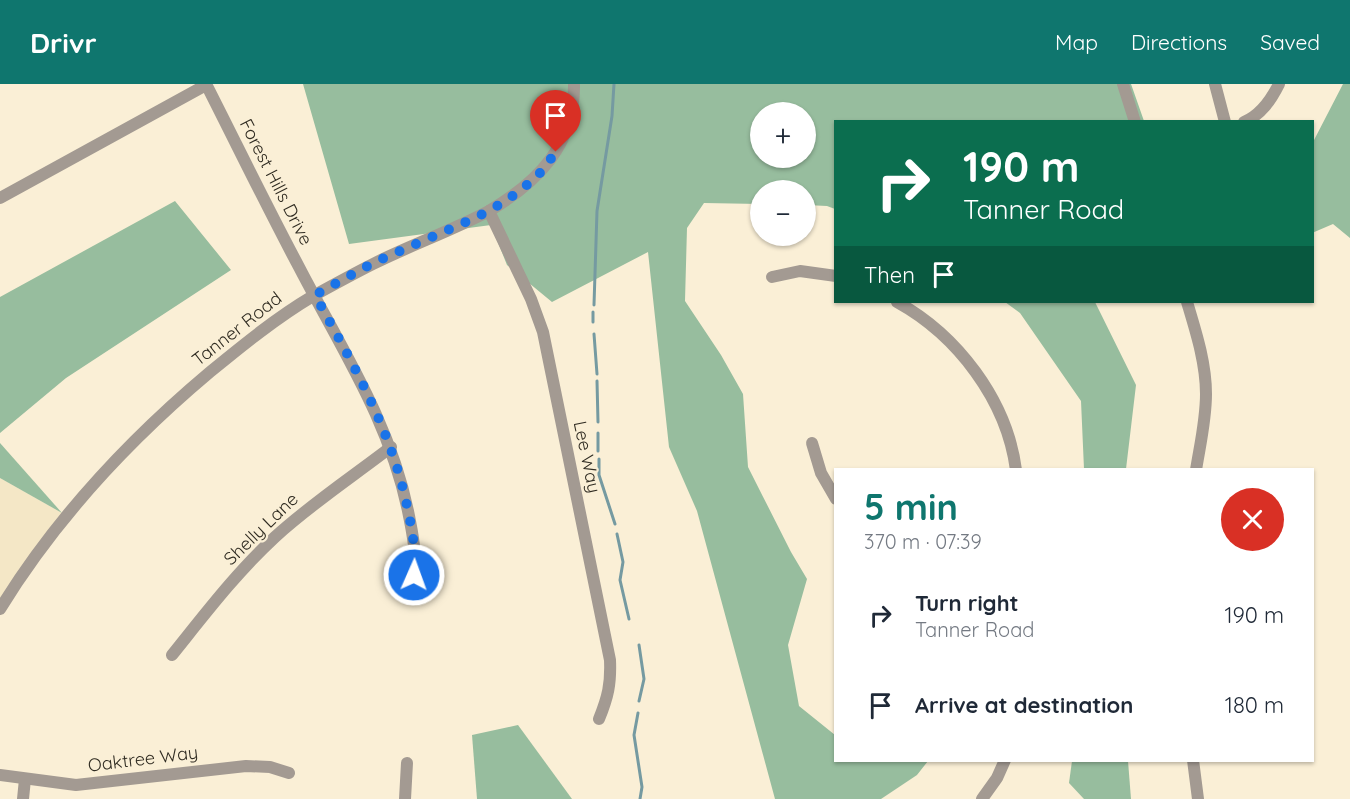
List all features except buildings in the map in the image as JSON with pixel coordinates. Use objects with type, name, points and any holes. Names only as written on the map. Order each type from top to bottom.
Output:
[{"type":"street","name":"Tanner Road","points":[[0,609],[63,521],[100,476],[178,399],[227,357],[315,295],[373,263],[489,211],[528,185],[544,169],[556,152],[569,123],[574,84]]},
{"type":"street","points":[[1123,84],[1134,120]]},
{"type":"street","points":[[1215,84],[1224,120]]},
{"type":"street","points":[[1247,120],[1262,110],[1280,84]]},
{"type":"street","points":[[0,198],[206,85]]},
{"type":"street","name":"Forest Hills Drive","points":[[206,85],[274,221],[357,372],[391,447],[403,485],[415,545],[414,575],[408,588]]},
{"type":"street","name":"Lee Way","points":[[489,211],[531,299],[543,332],[610,660],[611,682],[599,719]]},
{"type":"street","points":[[772,277],[800,271],[834,276]]},
{"type":"street","points":[[899,303],[941,333],[971,366],[1000,413],[1016,468]]},
{"type":"street","points":[[1187,303],[1201,352],[1206,393],[1196,468]]},
{"type":"street","points":[[812,443],[822,472],[834,495]]},
{"type":"street","name":"Shelly Lane","points":[[172,655],[221,594],[273,538],[331,490],[391,447]]},
{"type":"street","points":[[982,799],[997,778],[1004,762]]},
{"type":"street","points":[[1193,762],[1198,799]]},
{"type":"street","points":[[405,799],[407,763]]},
{"type":"street","name":"Oaktree Way","points":[[0,775],[76,785],[246,766],[270,766],[289,773]]},
{"type":"street","points":[[23,799],[25,779]]},
{"type":"shaded area","points":[[0,478],[62,513],[0,608]]},
{"type":"green space","points":[[303,84],[1131,84],[1144,120],[834,120],[834,209],[816,205],[816,180],[750,180],[750,204],[704,203],[687,228],[685,301],[721,355],[743,394],[748,467],[807,579],[788,645],[799,706],[834,734],[834,762],[927,762],[917,775],[881,799],[775,799],[697,511],[669,447],[648,252],[552,302],[507,265],[491,225],[349,244]]},
{"type":"green space","points":[[1343,84],[1350,84],[1350,238],[1333,224],[1314,232],[1314,140]]},
{"type":"green space","points":[[175,201],[231,270],[66,378],[0,433],[0,297]]},
{"type":"green space","points":[[1006,303],[1095,303],[1136,385],[1126,468],[1084,468],[1081,401],[1020,313]]},
{"type":"green space","points":[[0,443],[62,513],[0,478]]},
{"type":"green space","points":[[518,725],[572,799],[477,799],[472,735]]},
{"type":"green space","points":[[1072,762],[1128,762],[1131,799],[1084,799],[1069,783]]},
{"type":"waterway","points":[[594,305],[597,211],[612,116],[614,84]]},
{"type":"waterway","points":[[593,312],[593,322]]},
{"type":"waterway","points":[[594,334],[597,374]]},
{"type":"waterway","points":[[597,381],[598,422]]},
{"type":"waterway","points":[[598,433],[598,451]]},
{"type":"waterway","points":[[599,459],[599,475],[615,524]]},
{"type":"waterway","points":[[617,534],[623,562],[620,580],[629,619]]},
{"type":"waterway","points":[[639,645],[644,679],[639,701]]},
{"type":"waterway","points":[[638,713],[634,735],[642,787],[640,799]]},
{"type":"route","points":[[414,575],[415,545],[400,472],[382,424],[315,295],[373,263],[477,217],[506,201],[536,178],[556,152]]}]
